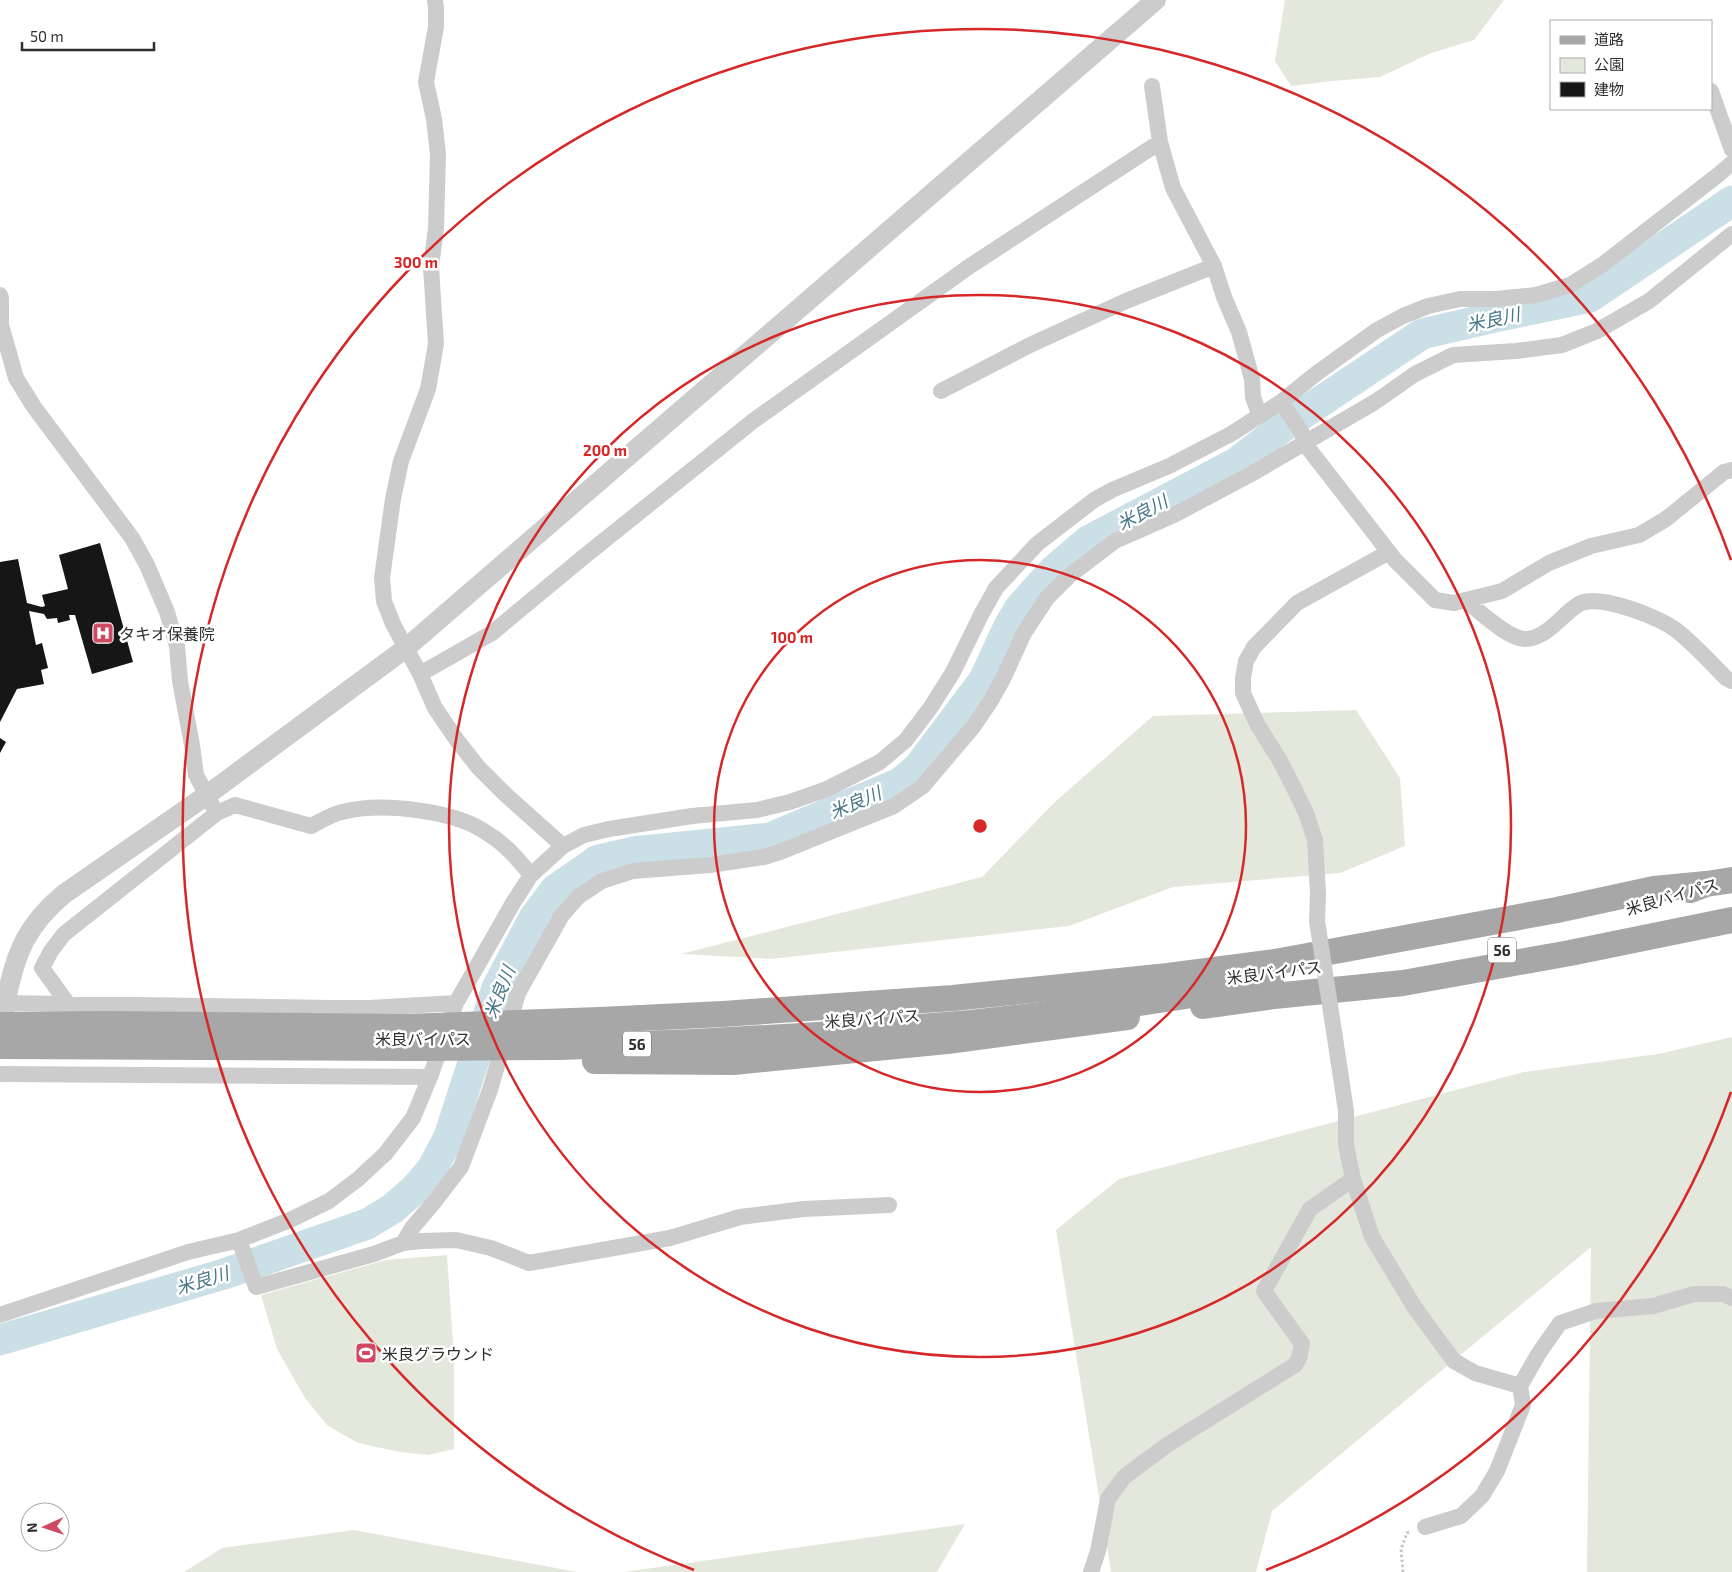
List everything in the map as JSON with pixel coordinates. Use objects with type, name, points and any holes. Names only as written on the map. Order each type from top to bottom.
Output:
[{"type":"main road","name":"米良バイパス","points":[[1,1023],[428,1048],[560,1047],[818,1035],[971,1022],[1133,1004],[1328,965],[1644,906],[1706,884],[1732,880]]},
{"type":"main road","points":[[1,1023],[406,1027],[722,1014],[933,999],[1168,976],[1284,960],[1557,910],[1654,889],[1706,884]]},
{"type":"main road","name":"米良バイパス","points":[[1270,978],[1340,974],[1427,965],[1732,906]]},
{"type":"main road","points":[[0,1055],[733,1062],[974,1037],[1274,996],[1404,984],[1732,920]]},
{"type":"street","points":[[435,0],[436,27],[426,82],[434,118],[438,154],[436,228],[431,267],[436,344],[428,389],[401,461],[393,499],[382,578],[384,601],[393,624],[420,674],[435,708],[456,738],[478,767],[563,846]]},
{"type":"street","points":[[0,1055],[1,1023],[12,972],[20,948],[40,917],[64,894],[207,795],[406,648],[1156,0]]},
{"type":"street","points":[[1152,86],[1160,142],[1173,188],[1214,266],[1224,297],[1239,332],[1252,379],[1253,397],[1260,414]]},
{"type":"street","points":[[1712,94],[1732,150]]},
{"type":"street","points":[[420,674],[492,633],[753,421],[970,266],[1160,142]]},
{"type":"street","points":[[0,1315],[188,1252],[240,1245],[329,1201],[358,1179],[385,1154],[413,1118],[430,1077],[456,1003],[531,875],[563,846],[584,836],[609,830],[692,816],[757,810],[790,802],[828,789],[880,762],[906,740],[931,707],[953,672],[996,588],[1036,544],[1094,500],[1199,451],[1231,434],[1260,414],[1283,405],[1318,373],[1378,330],[1428,306],[1460,298],[1495,299],[1536,295],[1570,285],[1602,265],[1732,163]]},
{"type":"street","points":[[403,1243],[412,1228],[461,1167],[490,1090],[518,993],[562,915],[579,896],[602,881],[633,871],[710,865],[780,852],[894,806],[922,787],[973,727],[1004,679],[1022,639],[1047,598],[1069,576],[1115,541],[1174,515],[1303,438],[1375,402],[1415,374],[1453,355],[1516,351],[1562,344],[1597,331],[1649,301],[1732,234]]},
{"type":"street","points":[[941,391],[1030,345],[1126,301],[1214,266]]},
{"type":"street","points":[[0,295],[2,298],[1,325],[16,378],[44,420],[132,538],[147,565],[168,612],[177,646],[180,681],[196,775],[217,813]]},
{"type":"street","points":[[1283,405],[1303,438],[1389,552],[1435,600],[1454,603],[1502,591],[1549,564],[1591,546],[1639,535],[1666,519],[1724,472],[1732,470]]},
{"type":"street","points":[[1389,552],[1297,603],[1254,647],[1246,661],[1243,693],[1257,724],[1293,786],[1306,813],[1314,840],[1318,894],[1317,921],[1346,1111],[1346,1145],[1353,1179],[1372,1237],[1415,1308],[1454,1361],[1475,1373],[1520,1386]]},
{"type":"street","points":[[1465,600],[1504,631],[1524,639],[1536,637],[1554,626],[1582,602],[1610,602],[1656,618],[1676,630],[1726,678],[1732,681]]},
{"type":"street","points":[[68,1004],[42,968],[51,951],[64,934],[217,813],[235,805],[311,826],[341,812],[373,808],[434,812],[451,816],[486,832],[507,848],[531,875]]},
{"type":"street","points":[[1,1023],[68,1004],[342,1008],[456,1003]]},
{"type":"street","points":[[0,1074],[430,1077]]},
{"type":"street","points":[[1091,1572],[1098,1551],[1108,1499],[1124,1477],[1167,1446],[1294,1365],[1299,1358],[1302,1344],[1264,1291],[1310,1209],[1353,1179]]},
{"type":"street","points":[[240,1245],[256,1287],[374,1254],[403,1243],[456,1240],[491,1248],[529,1263],[670,1238],[740,1217],[804,1209],[889,1205]]},
{"type":"street","points":[[1425,1527],[1461,1516],[1482,1496],[1497,1471],[1524,1405],[1520,1386],[1539,1352],[1560,1324],[1596,1311],[1652,1306],[1694,1294],[1723,1294],[1732,1298]]},
{"type":"path","points":[[1402,1572],[1401,1549],[1407,1533],[1425,1527]]},
{"type":"green space","points":[[1285,0],[1504,0],[1474,40],[1431,53],[1380,77],[1291,86],[1275,61]]},
{"type":"green space","points":[[1356,710],[1400,778],[1405,846],[1340,873],[1173,887],[1069,926],[771,959],[681,954],[982,877],[1056,801],[1153,716]]},
{"type":"green space","points":[[1732,1037],[1732,1572],[1587,1572],[1591,1247],[1272,1511],[1256,1572],[1111,1572],[1056,1230],[1119,1179],[1524,1072],[1658,1054]]},
{"type":"green space","name":"米良グラウンド","points":[[447,1255],[454,1358],[454,1449],[428,1455],[400,1452],[358,1443],[328,1426],[305,1398],[277,1349],[261,1295],[386,1260]]},
{"type":"green space","points":[[965,1524],[937,1572],[624,1572]]},
{"type":"green space","points":[[354,1530],[577,1572],[184,1572],[222,1548]]},
{"type":"building","name":"タキオ保養院","points":[[100,543],[133,662],[92,674],[75,615],[69,615],[70,620],[58,623],[57,618],[47,619],[44,614],[29,611],[36,645],[42,643],[48,668],[41,670],[44,684],[17,689],[0,722],[0,562],[18,559],[27,603],[42,607],[45,606],[42,595],[68,589],[59,555]]},
{"type":"building","points":[[0,738],[6,742],[0,753]]},
{"type":"waterway","name":"米良川","points":[[0,1340],[224,1274],[367,1224],[392,1209],[415,1189],[432,1169],[449,1137],[497,988],[534,918],[555,890],[598,860],[633,852],[770,838],[900,783],[918,768],[984,680],[1019,609],[1053,571],[1088,541],[1236,463],[1284,426],[1422,334],[1590,297],[1732,201]]},
{"type":"place","name":"タキオ保養院","points":[[103,633]]},
{"type":"place","name":"米良グラウンド","points":[[366,1353]]}]
